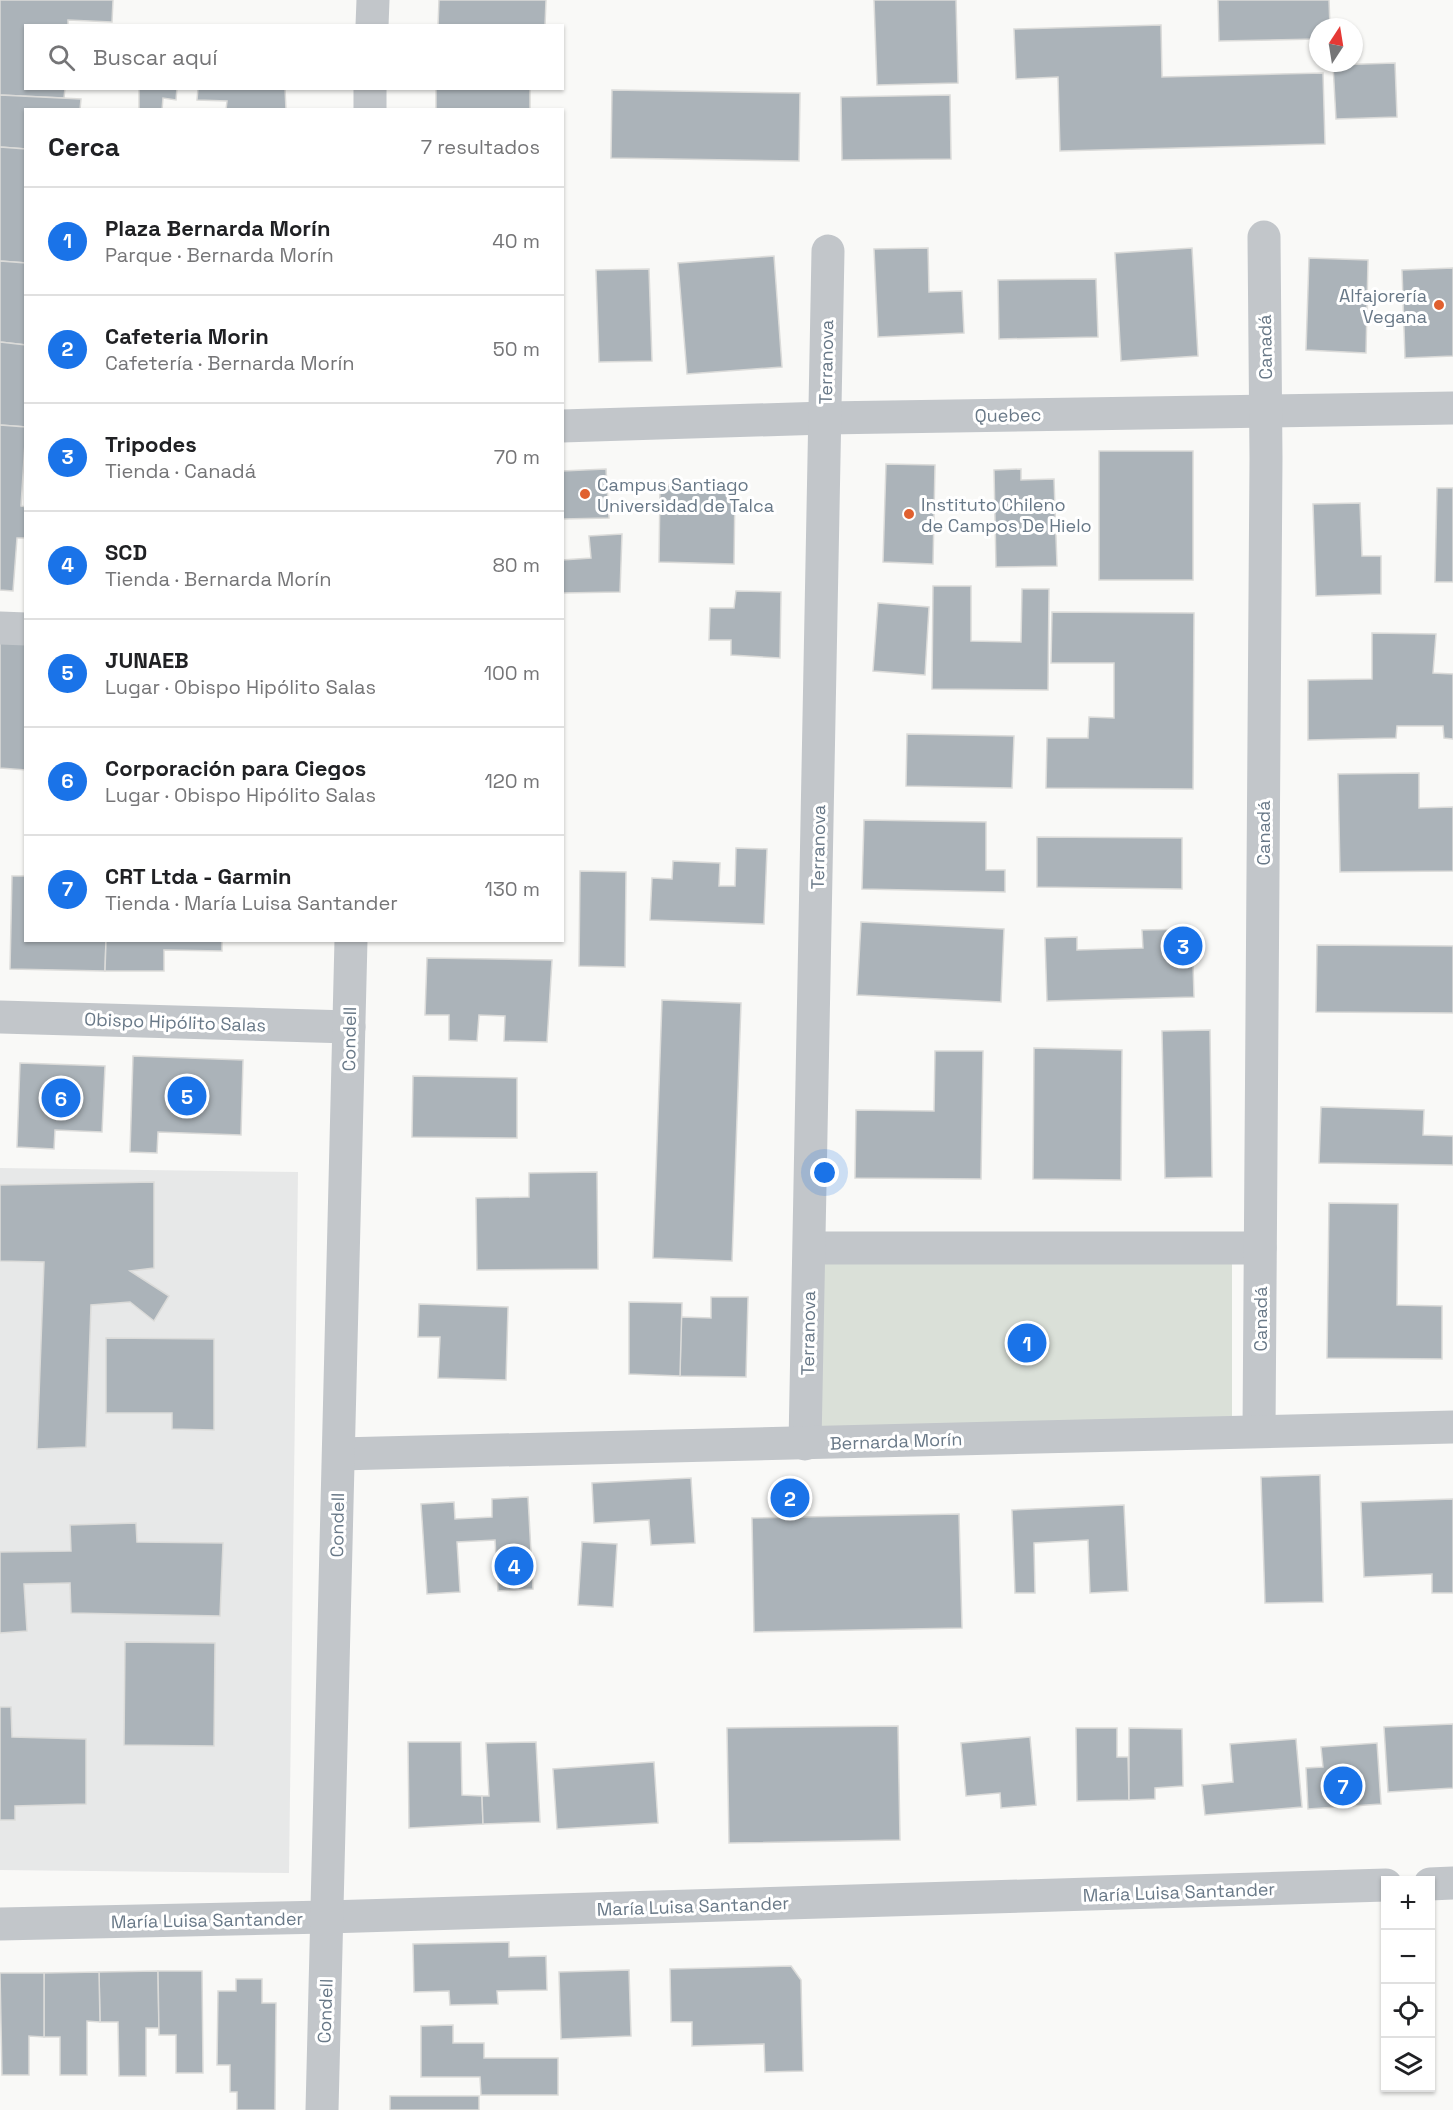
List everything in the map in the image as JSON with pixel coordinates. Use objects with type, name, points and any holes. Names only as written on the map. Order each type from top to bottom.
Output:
[{"type":"street","points":[[372,24],[373,0]]},
{"type":"street","points":[[370,90],[370,108]]},
{"type":"street","name":"Canadá","points":[[1259,1430],[1266,411],[1264,237]]},
{"type":"street","name":"Terranova","points":[[805,1444],[828,251]]},
{"type":"street","name":"Quebec","points":[[564,426],[825,417],[1453,408]]},
{"type":"street","points":[[0,628],[24,629]]},
{"type":"street","name":"Condell","points":[[322,2110],[351,942]]},
{"type":"street","name":"Obispo Hipólito Salas","points":[[0,1017],[349,1027]]},
{"type":"street","points":[[810,1248],[1260,1248]]},
{"type":"street","name":"Bernarda Morín","points":[[339,1454],[1453,1426]]},
{"type":"street","points":[[1435,1884],[1453,1883]]},
{"type":"street","name":"María Luisa Santander","points":[[0,1924],[327,1917],[1381,1885]]},
{"type":"shaded area","points":[[0,1168],[298,1172],[289,1873],[0,1870]]},
{"type":"shaded area","points":[[823,1261],[1232,1262],[1232,1423],[821,1429]]},
{"type":"building","points":[[0,0],[113,0],[112,22],[68,20],[68,24],[24,24],[24,90],[65,90],[64,98],[0,95]]},
{"type":"building","points":[[439,0],[546,0],[545,24],[438,24]]},
{"type":"building","points":[[874,0],[956,0],[958,83],[877,85]]},
{"type":"building","points":[[1218,0],[1329,0],[1330,18],[1309,18],[1309,39],[1219,41]]},
{"type":"building","points":[[1161,25],[1162,77],[1323,73],[1325,144],[1060,151],[1058,77],[1016,79],[1014,29]]},
{"type":"building","points":[[1395,63],[1397,117],[1336,119],[1333,72],[1363,72],[1363,64]]},
{"type":"building","points":[[139,90],[177,90],[176,100],[163,98],[162,108],[139,108]]},
{"type":"building","points":[[198,90],[285,90],[286,108],[226,108],[227,101],[197,100]]},
{"type":"building","points":[[436,90],[530,90],[530,108],[436,108]]},
{"type":"building","points":[[612,90],[800,93],[799,161],[611,158]]},
{"type":"building","points":[[0,95],[81,99],[80,108],[24,108],[24,149],[0,147]]},
{"type":"building","points":[[950,95],[951,159],[842,160],[841,97]]},
{"type":"building","points":[[0,147],[24,149],[24,263],[0,261]]},
{"type":"building","points":[[928,248],[929,292],[962,291],[964,333],[878,337],[874,249]]},
{"type":"building","points":[[1192,248],[1198,356],[1121,361],[1115,253]]},
{"type":"building","points":[[774,256],[782,367],[687,374],[678,263]]},
{"type":"building","points":[[1309,258],[1368,260],[1366,353],[1306,350]]},
{"type":"building","points":[[0,261],[24,263],[24,345],[0,342]]},
{"type":"building","points":[[1453,268],[1453,356],[1405,358],[1402,270]]},
{"type":"building","points":[[649,269],[652,361],[599,362],[596,270]]},
{"type":"building","points":[[1096,279],[1098,337],[999,339],[998,280]]},
{"type":"building","points":[[0,342],[24,345],[24,427],[0,425]]},
{"type":"building","points":[[0,425],[24,427],[21,506],[24,507],[24,538],[17,538],[13,591],[0,590]]},
{"type":"building","points":[[1099,451],[1193,451],[1193,580],[1099,580]]},
{"type":"building","name":"Instituto Chileno de Campos De Hielo","points":[[886,464],[935,465],[933,564],[883,562]]},
{"type":"building","name":"Campus Santiago Universidad de Talca","points":[[606,469],[609,518],[564,519],[564,471]]},
{"type":"building","points":[[1021,469],[1021,480],[1054,479],[1057,566],[996,567],[994,470]]},
{"type":"building","points":[[660,485],[735,486],[734,564],[659,562]]},
{"type":"building","points":[[1437,488],[1453,488],[1453,582],[1435,582]]},
{"type":"building","points":[[1360,503],[1362,556],[1381,556],[1381,594],[1316,596],[1313,504]]},
{"type":"building","points":[[622,534],[620,592],[564,593],[564,560],[591,558],[589,536]]},
{"type":"building","points":[[933,586],[971,586],[971,641],[1021,642],[1022,589],[1049,589],[1048,690],[932,689]]},
{"type":"building","points":[[736,591],[781,592],[780,658],[731,655],[731,640],[709,640],[710,608],[734,608]]},
{"type":"building","points":[[878,603],[929,607],[925,675],[873,671]]},
{"type":"building","points":[[1052,612],[1194,613],[1193,789],[1046,788],[1047,738],[1088,738],[1089,717],[1114,718],[1114,663],[1051,663]]},
{"type":"building","points":[[1372,633],[1436,634],[1433,673],[1453,674],[1453,739],[1444,738],[1443,726],[1397,726],[1396,738],[1308,740],[1308,680],[1372,679]]},
{"type":"building","points":[[0,639],[24,641],[24,770],[0,768]]},
{"type":"building","points":[[907,734],[1014,736],[1012,788],[906,786]]},
{"type":"building","points":[[1419,773],[1419,808],[1453,807],[1453,871],[1340,872],[1338,774]]},
{"type":"building","points":[[864,820],[986,822],[986,870],[1005,870],[1005,892],[862,889]]},
{"type":"building","points":[[1037,837],[1182,838],[1182,889],[1037,887]]},
{"type":"building","points":[[736,848],[767,849],[764,924],[650,920],[652,878],[672,879],[673,861],[720,863],[719,886],[735,886]]},
{"type":"building","points":[[580,871],[626,872],[625,967],[579,966]]},
{"type":"building","points":[[12,876],[24,876],[24,942],[106,942],[105,971],[10,969]]},
{"type":"building","points":[[861,922],[1004,929],[1001,1002],[857,995]]},
{"type":"building","points":[[1192,929],[1194,997],[1047,1001],[1045,938],[1077,937],[1077,950],[1143,948],[1142,930]]},
{"type":"building","points":[[106,942],[222,942],[222,951],[164,950],[164,971],[105,971]]},
{"type":"building","points":[[1317,945],[1453,946],[1453,1013],[1316,1012]]},
{"type":"building","points":[[427,958],[552,960],[547,1042],[504,1041],[505,1016],[479,1015],[477,1041],[449,1040],[449,1015],[425,1015]]},
{"type":"building","points":[[662,1000],[741,1003],[732,1261],[653,1258]]},
{"type":"building","points":[[1210,1030],[1212,1177],[1165,1178],[1162,1031]]},
{"type":"building","points":[[1034,1048],[1122,1050],[1121,1180],[1033,1179]]},
{"type":"building","points":[[935,1051],[983,1051],[981,1179],[855,1178],[856,1110],[934,1111]]},
{"type":"building","points":[[133,1056],[243,1060],[241,1135],[158,1132],[157,1153],[130,1152]]},
{"type":"building","points":[[20,1063],[105,1066],[102,1132],[55,1130],[54,1149],[17,1147]]},
{"type":"building","points":[[413,1076],[517,1078],[517,1138],[412,1137]]},
{"type":"building","points":[[1321,1107],[1424,1110],[1423,1135],[1453,1136],[1453,1165],[1319,1163]]},
{"type":"building","points":[[597,1172],[598,1269],[477,1270],[476,1198],[529,1197],[529,1173]]},
{"type":"building","points":[[154,1182],[154,1268],[130,1271],[169,1296],[154,1321],[130,1302],[91,1305],[86,1447],[37,1449],[44,1262],[0,1261],[0,1185]]},
{"type":"building","points":[[1329,1203],[1398,1204],[1397,1305],[1442,1306],[1442,1359],[1327,1358]]},
{"type":"building","points":[[711,1297],[748,1297],[746,1377],[680,1376],[681,1317],[711,1318]]},
{"type":"building","points":[[629,1302],[682,1303],[680,1376],[629,1374]]},
{"type":"building","points":[[419,1304],[508,1307],[506,1380],[438,1378],[440,1337],[418,1337]]},
{"type":"building","points":[[106,1338],[214,1339],[214,1430],[172,1429],[172,1413],[106,1413]]},
{"type":"building","points":[[1320,1475],[1323,1602],[1265,1603],[1261,1477]]},
{"type":"building","points":[[691,1478],[695,1543],[651,1545],[649,1520],[594,1523],[592,1483]]},
{"type":"building","points":[[528,1497],[533,1589],[498,1591],[495,1540],[457,1542],[460,1592],[427,1594],[421,1504],[454,1502],[455,1519],[492,1517],[492,1499]]},
{"type":"building","points":[[1453,1499],[1453,1593],[1432,1593],[1432,1574],[1364,1577],[1361,1502]]},
{"type":"building","points":[[1124,1505],[1128,1591],[1090,1593],[1088,1540],[1034,1543],[1035,1593],[1015,1593],[1012,1510]]},
{"type":"building","points":[[959,1514],[962,1628],[754,1632],[752,1518]]},
{"type":"building","points":[[136,1523],[137,1542],[223,1543],[220,1616],[71,1613],[70,1583],[24,1584],[27,1631],[0,1633],[0,1552],[71,1551],[70,1525]]},
{"type":"building","points":[[582,1542],[617,1544],[613,1607],[578,1605]]},
{"type":"building","points":[[125,1642],[215,1643],[214,1746],[124,1745]]},
{"type":"building","points":[[0,1707],[11,1707],[12,1737],[86,1739],[86,1804],[15,1806],[15,1820],[0,1820]]},
{"type":"building","points":[[1453,1724],[1453,1788],[1388,1792],[1384,1727]]},
{"type":"building","points":[[898,1726],[900,1840],[729,1843],[727,1728]]},
{"type":"building","points":[[1076,1728],[1117,1728],[1117,1757],[1128,1757],[1129,1800],[1077,1801]]},
{"type":"building","points":[[1129,1728],[1182,1729],[1183,1786],[1155,1788],[1155,1799],[1129,1800]]},
{"type":"building","points":[[1030,1737],[1036,1805],[1001,1808],[1000,1793],[966,1796],[961,1743]]},
{"type":"building","points":[[1296,1739],[1302,1807],[1205,1815],[1202,1785],[1233,1782],[1230,1744]]},
{"type":"building","points":[[408,1742],[461,1742],[462,1795],[482,1796],[483,1824],[409,1828]]},
{"type":"building","points":[[536,1742],[540,1822],[483,1824],[482,1796],[489,1796],[486,1743]]},
{"type":"building","points":[[1377,1743],[1381,1804],[1308,1809],[1306,1768],[1323,1767],[1321,1747]]},
{"type":"building","points":[[654,1762],[658,1823],[557,1829],[553,1769]]},
{"type":"building","points":[[509,1942],[509,1957],[546,1956],[547,1990],[497,1991],[498,2004],[450,2005],[449,1991],[414,1992],[413,1944]]},
{"type":"building","points":[[791,1966],[801,1980],[803,2071],[765,2072],[764,2044],[692,2046],[692,2022],[671,2022],[670,1969]]},
{"type":"building","points":[[629,1970],[631,2036],[561,2039],[559,1972]]},
{"type":"building","points":[[158,1971],[159,2028],[146,2028],[146,2076],[119,2076],[118,2022],[100,2022],[99,1972]]},
{"type":"building","points":[[158,1971],[202,1971],[203,2073],[176,2073],[176,2035],[159,2035]]},
{"type":"building","points":[[99,1972],[100,2022],[87,2021],[87,2075],[60,2075],[60,2037],[44,2037],[44,1973]]},
{"type":"building","points":[[0,1973],[44,1973],[44,2037],[29,2036],[29,2075],[2,2075]]},
{"type":"building","points":[[236,1979],[262,1979],[262,2003],[276,2003],[275,2110],[237,2110],[237,2092],[230,2092],[230,2065],[217,2065],[218,1991],[236,1991]]},
{"type":"building","points":[[453,2025],[453,2043],[484,2043],[484,2058],[558,2058],[558,2095],[481,2095],[480,2077],[421,2077],[421,2026]]},
{"type":"building","points":[[390,2096],[479,2096],[479,2110],[390,2110]]},
{"type":"place","name":"Alfajorería Vegana","points":[[1439,305]]},
{"type":"place","name":"Campus Santiago Universidad de Talca","points":[[585,494]]},
{"type":"place","name":"Instituto Chileno de Campos De Hielo","points":[[909,514]]},
{"type":"place","name":"Tripodes","points":[[1183,946]]},
{"type":"place","name":"JUNAEB","points":[[187,1096]]},
{"type":"place","name":"Corporación para Ciegos","points":[[61,1098]]},
{"type":"place","name":"Plaza Bernarda Morín","points":[[1027,1343]]},
{"type":"place","name":"Cafeteria Morin","points":[[790,1498]]},
{"type":"place","name":"SCD","points":[[514,1566]]},
{"type":"place","name":"CRT Ltda - Garmin","points":[[1343,1786]]}]
